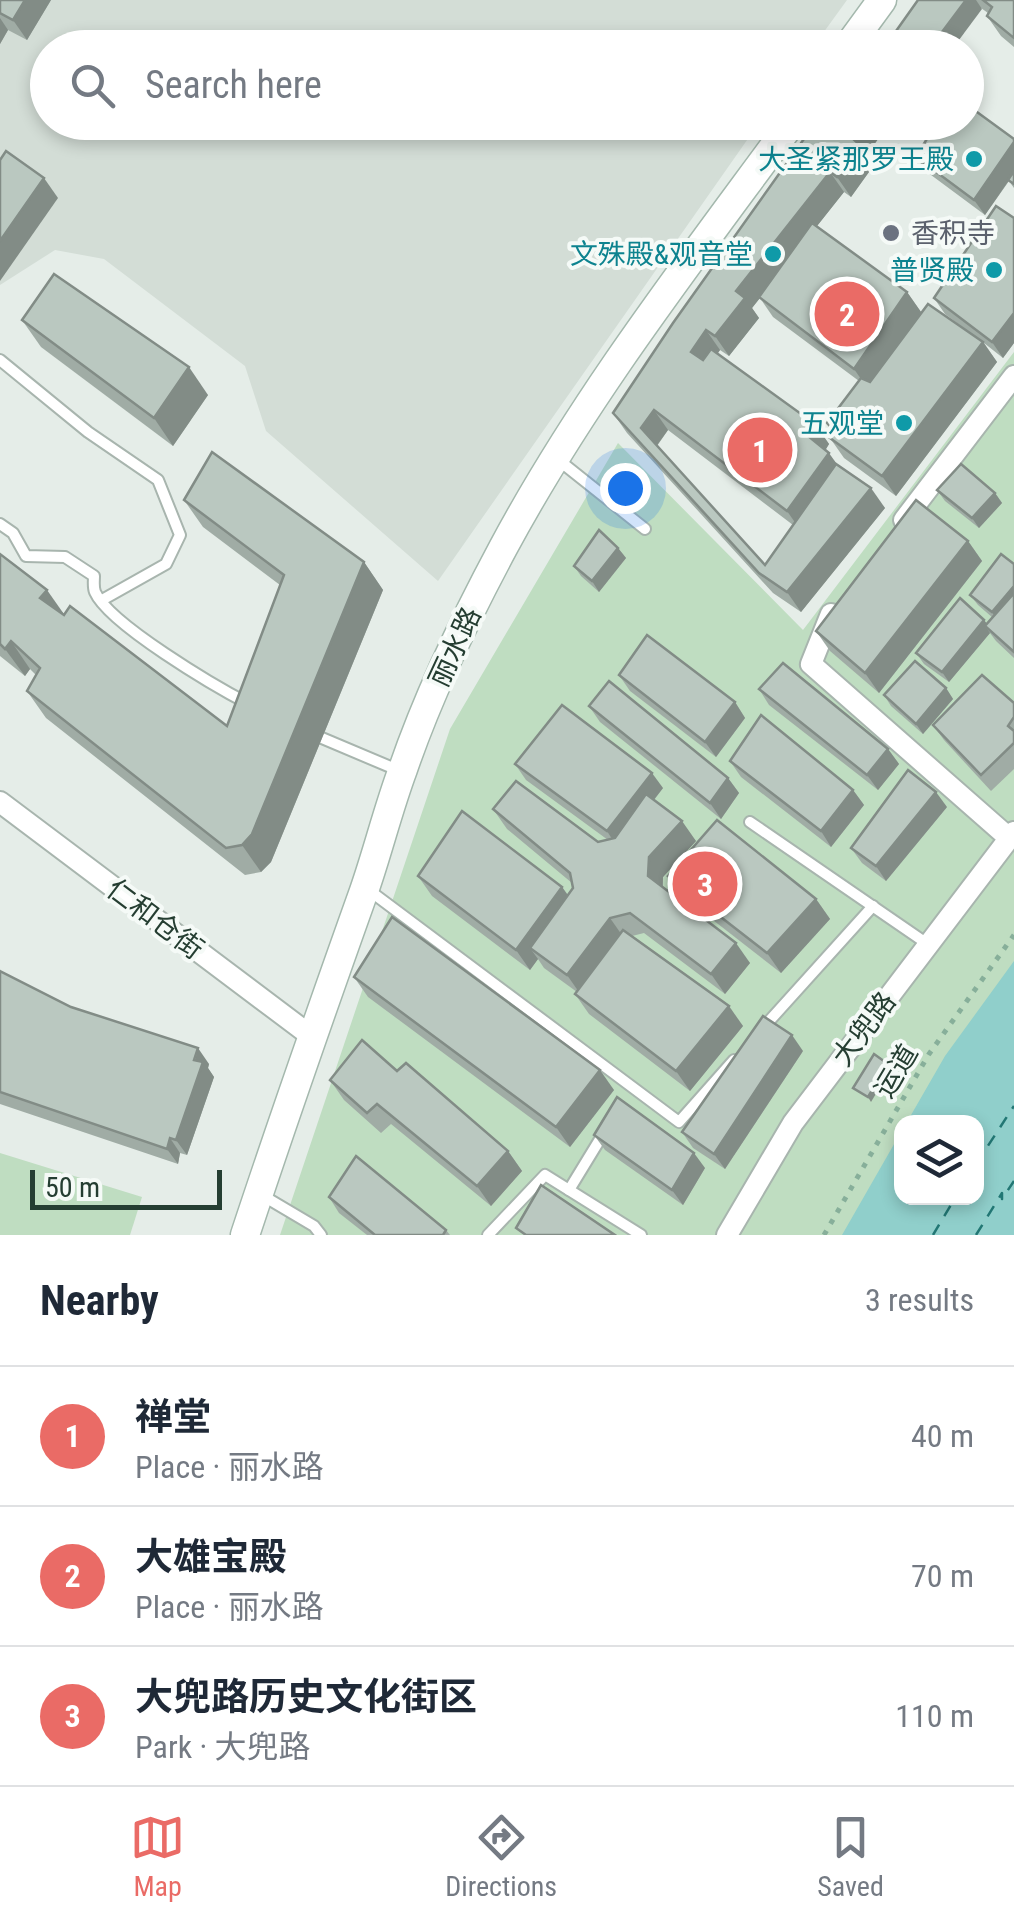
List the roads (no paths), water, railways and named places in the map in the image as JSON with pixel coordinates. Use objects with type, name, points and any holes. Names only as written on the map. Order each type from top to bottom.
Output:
[{"type":"street","points":[[860,30],[882,0]]},
{"type":"street","name":"丽水路","points":[[245,1235],[311,1036],[366,887],[401,772],[469,616],[554,457],[779,140]]},
{"type":"street","points":[[885,544],[1014,376]]},
{"type":"street","points":[[838,605],[827,620],[811,664],[1012,835]]},
{"type":"street","name":"仁和仓街","points":[[0,802],[311,1036]]},
{"type":"street","name":"大兜路","points":[[726,1235],[793,1122],[1012,835]]},
{"type":"lane","points":[[0,360],[88,432],[158,480],[180,536],[166,564],[102,600]]},
{"type":"lane","points":[[554,457],[646,528]]},
{"type":"lane","points":[[0,524],[13,533],[26,556],[65,557],[94,576],[95,592],[124,622],[198,678],[262,711]]},
{"type":"lane","points":[[292,725],[401,772]]},
{"type":"lane","points":[[750,822],[928,944]]},
{"type":"lane","points":[[366,887],[678,1122],[739,1055]]},
{"type":"lane","points":[[751,1042],[873,906]]},
{"type":"lane","points":[[623,1102],[632,1087]]},
{"type":"lane","points":[[568,1190],[614,1116]]},
{"type":"lane","points":[[488,1235],[545,1175],[640,1235]]},
{"type":"lane","points":[[259,1194],[314,1226],[321,1235]]},
{"type":"water","points":[[1014,961],[1014,1235],[842,1235],[894,1144],[894,1205],[984,1205],[984,1115],[911,1115],[945,1056]]},
{"type":"place","name":"大圣紧那罗王殿","points":[[974,159]]},
{"type":"place","name":"香积寺","points":[[891,233]]},
{"type":"place","name":"文殊殿&观音堂","points":[[773,254]]},
{"type":"place","name":"普贤殿","points":[[994,270]]},
{"type":"place","name":"大雄宝殿","points":[[847,314]]},
{"type":"place","name":"五观堂","points":[[904,423]]},
{"type":"place","name":"禅堂","points":[[760,450]]},
{"type":"place","name":"大兜路历史文化街区","points":[[705,884]]}]
